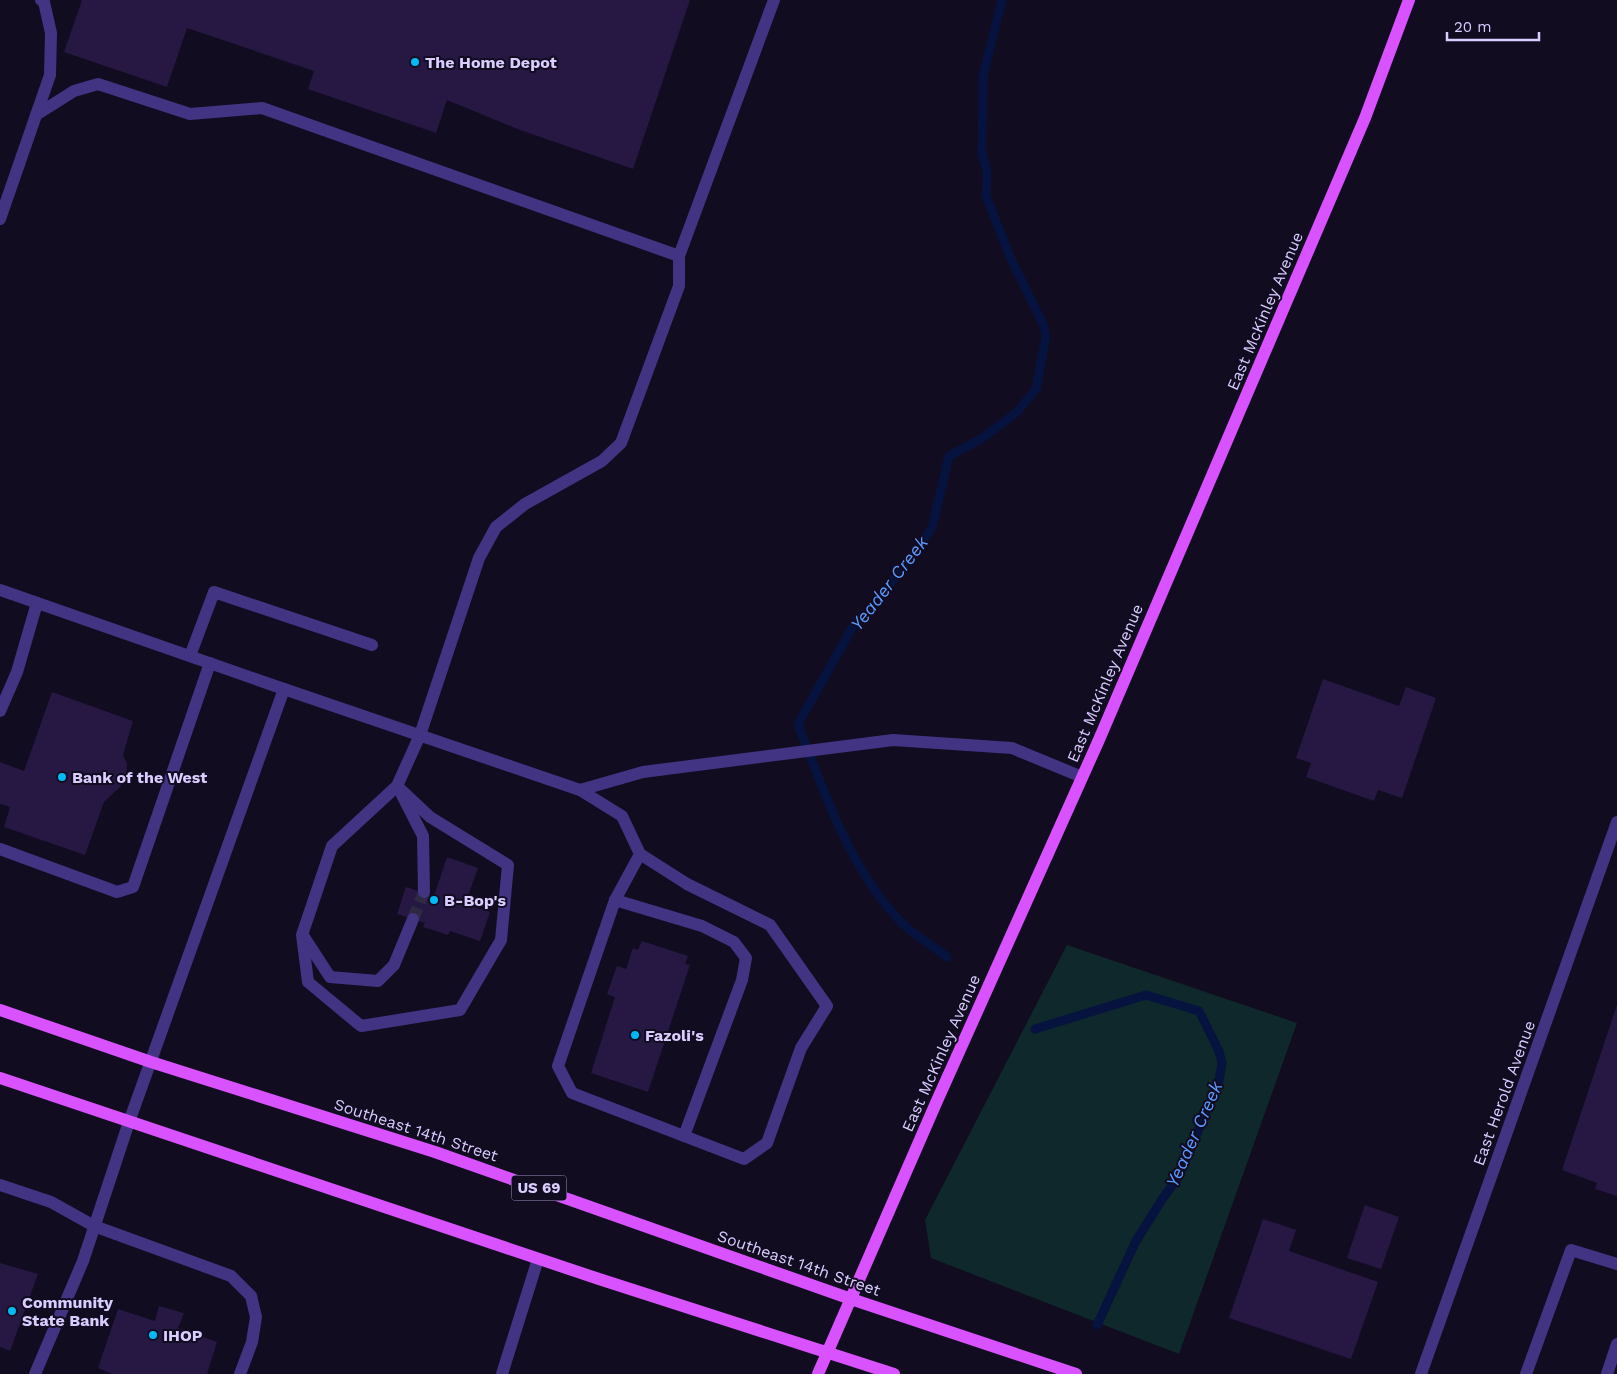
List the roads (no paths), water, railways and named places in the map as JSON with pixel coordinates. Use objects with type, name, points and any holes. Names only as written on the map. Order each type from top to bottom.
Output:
[{"type":"main road","name":"East McKinley Avenue","points":[[818,1374],[932,1112],[1082,777],[1365,118],[1409,0]]},
{"type":"main road","name":"Southeast 14th Street","points":[[0,1010],[150,1062],[435,1152],[850,1299],[1076,1374]]},
{"type":"main road","points":[[0,1078],[538,1258],[894,1374]]},
{"type":"street","points":[[0,219],[50,75],[50,33],[44,2],[41,0]]},
{"type":"street","points":[[397,786],[430,816],[508,865],[502,940],[460,1010],[361,1026],[308,982],[302,935],[332,846],[397,786],[420,735],[479,558],[496,527],[525,504],[602,461],[621,443],[679,286],[679,256],[774,0]]},
{"type":"street","points":[[36,116],[74,91],[98,84],[190,114],[262,108],[679,256]]},
{"type":"street","points":[[0,590],[580,790],[622,816],[640,854],[687,884],[770,925],[827,1006],[801,1048],[767,1143],[744,1158],[572,1093],[558,1066],[615,900],[640,854]]},
{"type":"street","points":[[190,656],[214,592],[372,645]]},
{"type":"street","points":[[0,711],[17,672],[37,603]]},
{"type":"street","points":[[0,849],[117,892],[133,887],[210,663]]},
{"type":"street","points":[[35,1374],[79,1269],[150,1062],[284,689]]},
{"type":"street","points":[[580,790],[643,772],[893,740],[1012,748],[1082,777]]},
{"type":"street","points":[[397,786],[423,836],[424,892]]},
{"type":"street","name":"East Herold Avenue","points":[[1422,1374],[1617,822]]},
{"type":"street","points":[[615,900],[702,926],[734,942],[746,958],[742,980],[684,1136]]},
{"type":"street","points":[[302,935],[330,977],[378,981],[394,965],[413,920]]},
{"type":"street","points":[[0,1185],[51,1202],[94,1226],[231,1276],[251,1296],[256,1317],[252,1342],[240,1374]]},
{"type":"street","points":[[1526,1374],[1572,1250],[1617,1264]]},
{"type":"street","points":[[504,1373],[538,1258]]},
{"type":"street","points":[[1607,1374],[1617,1344]]},
{"type":"waterway","name":"Yeader Creek","points":[[947,957],[904,925],[869,881],[854,857],[829,804],[798,724],[856,621],[870,611],[932,528],[949,456],[981,439],[1017,412],[1036,389],[1046,336],[1043,324],[1010,257],[986,196],[987,171],[982,154],[983,76],[1002,0]]},
{"type":"waterway","name":"Yeader Creek","points":[[1035,1029],[1146,995],[1199,1011],[1219,1051],[1222,1063],[1219,1081],[1179,1176],[1136,1241],[1097,1325]]},
{"type":"tunnel","points":[[413,919],[424,892]]},
{"type":"place","name":"The Home Depot","points":[[415,62]]},
{"type":"place","name":"Bank of the West","points":[[62,777]]},
{"type":"place","name":"B-Bop's","points":[[434,900]]},
{"type":"place","name":"Fazoli's","points":[[635,1035]]},
{"type":"place","name":"Community State Bank","points":[[12,1311]]},
{"type":"place","name":"IHOP","points":[[153,1335]]}]
